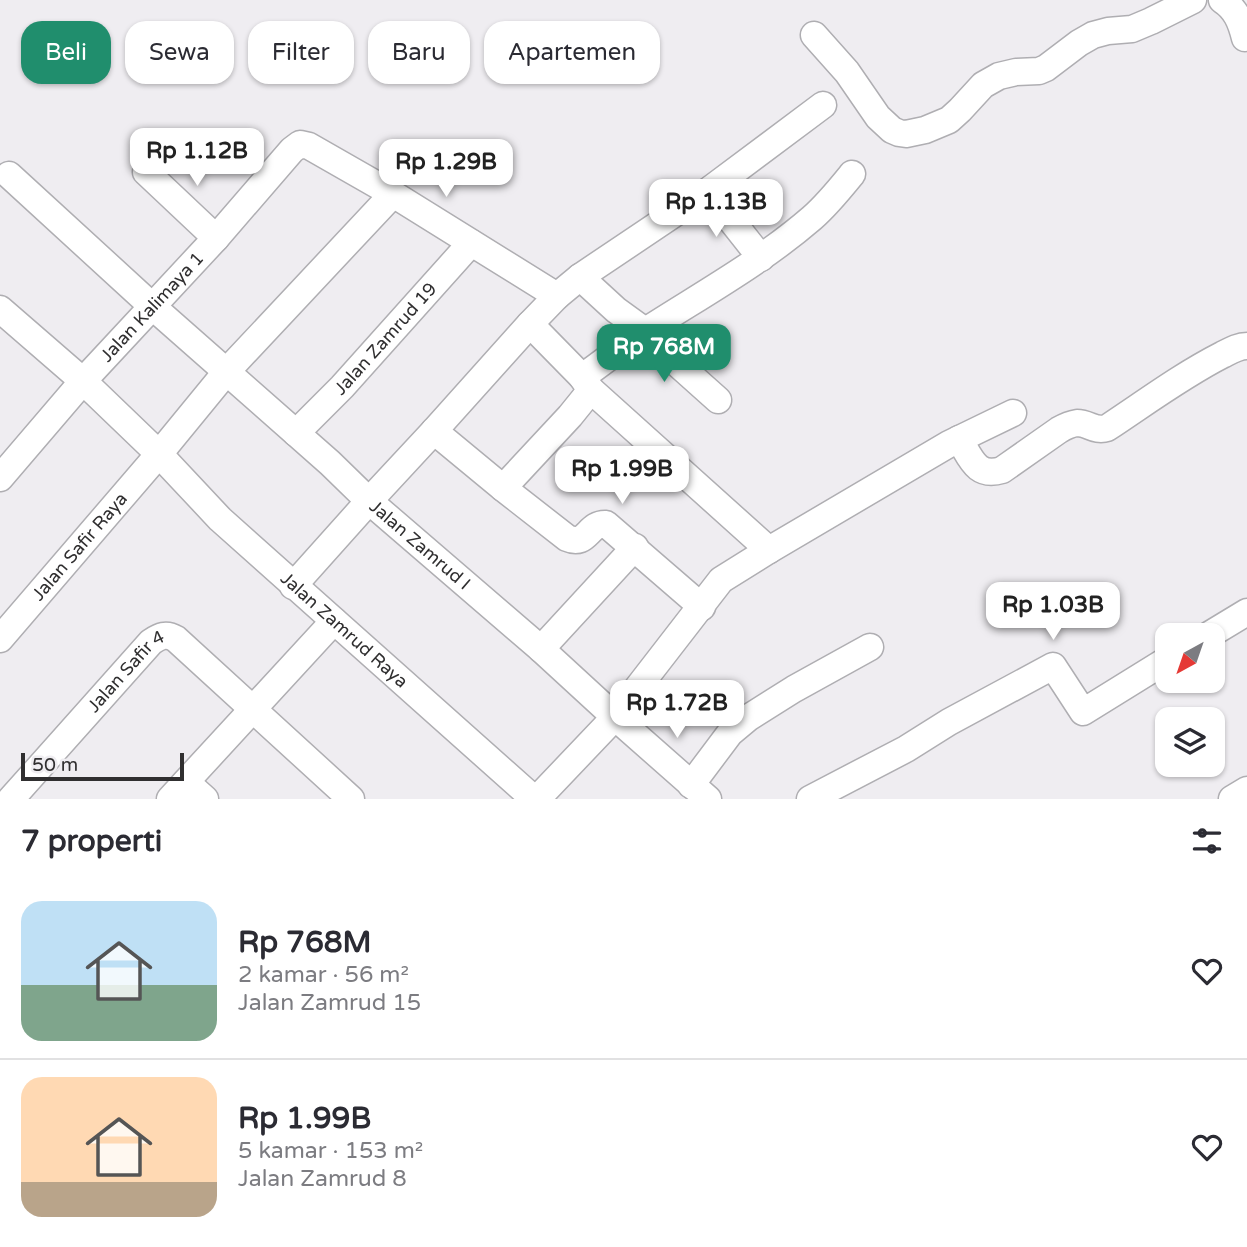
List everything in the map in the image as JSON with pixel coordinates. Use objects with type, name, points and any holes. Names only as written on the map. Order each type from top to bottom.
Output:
[{"type":"street","points":[[814,35],[848,72],[878,117],[892,130],[906,134],[949,120],[983,85],[999,76],[1039,71],[1094,35],[1132,29],[1193,0]]},
{"type":"street","points":[[1222,0],[1234,10],[1246,40]]},
{"type":"street","points":[[293,586],[557,296],[580,277],[708,191],[823,105]]},
{"type":"street","name":"Jalan Kalimaya 1","points":[[5,462],[153,307],[296,146],[309,146],[393,194]]},
{"type":"street","points":[[146,172],[216,238]]},
{"type":"street","points":[[503,488],[577,409],[586,384],[645,331],[761,258],[813,218],[852,174]]},
{"type":"street","name":"Jalan Zamrud I","points":[[9,175],[369,501],[541,649],[699,792]]},
{"type":"street","points":[[708,191],[761,258]]},
{"type":"street","points":[[393,194],[557,296]]},
{"type":"street","name":"Jalan Safir Raya","points":[[0,639],[227,371],[393,194]]},
{"type":"street","name":"Jalan Zamrud 19","points":[[296,433],[342,387],[471,243]]},
{"type":"street","points":[[580,277],[616,310],[645,331],[719,400]]},
{"type":"street","name":"Jalan Zamrud Raya","points":[[0,309],[83,381],[159,454],[220,519],[293,586],[536,799]]},
{"type":"street","points":[[530,324],[586,384],[769,550]]},
{"type":"street","points":[[959,439],[983,472],[1002,470],[1059,430],[1075,423],[1097,430],[1107,428],[1212,360],[1247,346]]},
{"type":"street","points":[[536,799],[615,717],[721,580],[959,439],[1013,412]]},
{"type":"street","points":[[434,431],[567,538],[573,541],[581,540],[603,523],[635,547],[702,607]]},
{"type":"street","points":[[541,649],[635,547]]},
{"type":"street","points":[[1225,625],[1247,612]]},
{"type":"street","points":[[187,793],[252,709],[334,621]]},
{"type":"street","name":"Jalan Safir 4","points":[[10,795],[151,642],[163,635],[176,639],[252,709]]},
{"type":"street","points":[[699,792],[730,733],[748,718],[870,647]]},
{"type":"street","points":[[810,799],[906,750],[949,722],[1053,666],[1083,712],[1155,667]]},
{"type":"street","points":[[252,709],[351,799]]},
{"type":"street","points":[[1233,799],[1247,790]]}]
